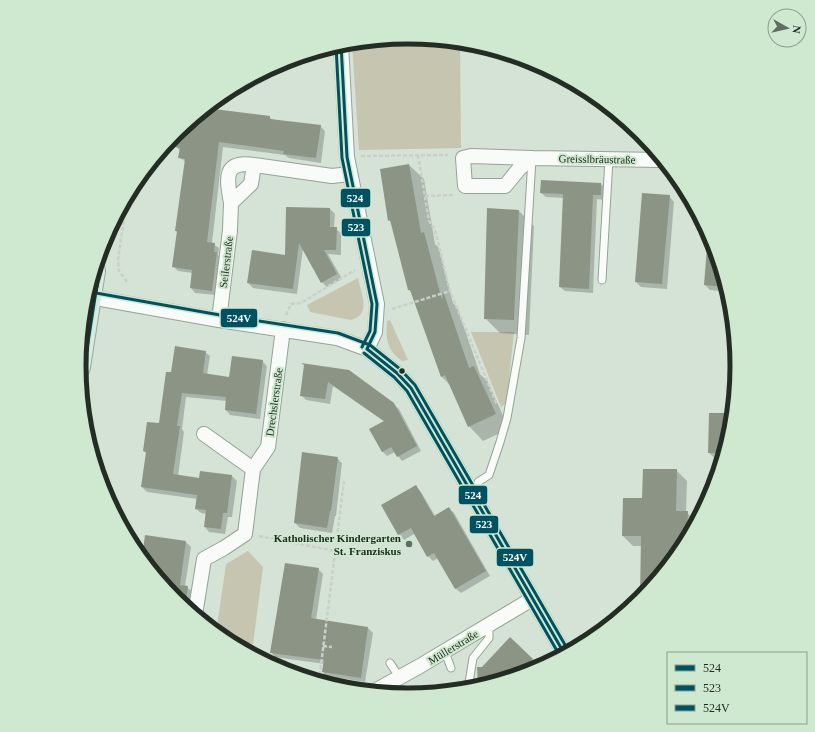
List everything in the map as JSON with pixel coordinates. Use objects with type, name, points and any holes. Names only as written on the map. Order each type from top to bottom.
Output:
[{"type":"street","points":[[341,51],[347,156],[378,312],[375,332],[367,350]]},
{"type":"street","name":"Greisslbräustraße","points":[[463,158],[480,155],[532,158],[655,160]]},
{"type":"street","points":[[463,158],[465,186],[505,186],[519,169],[532,158]]},
{"type":"street","name":"Seilerstraße","points":[[219,320],[230,230],[231,203],[228,182],[229,172],[241,163],[332,176],[350,174]]},
{"type":"street","points":[[231,203],[251,184],[254,165]]},
{"type":"street","points":[[93,298],[219,320],[337,338],[367,350],[397,373],[412,388],[561,649]]},
{"type":"street","name":"Drechslerstraße","points":[[244,534],[253,469],[268,447],[283,330]]},
{"type":"street","points":[[204,434],[253,469]]},
{"type":"street","points":[[196,609],[204,558],[224,548],[244,534]]},
{"type":"street","name":"Müllerstraße","points":[[383,687],[445,652],[532,599]]},
{"type":"lane","points":[[478,482],[489,475],[493,467],[507,418],[523,319],[532,158]]},
{"type":"lane","points":[[602,280],[609,159]]},
{"type":"lane","points":[[469,682],[473,658],[489,638],[489,625]]},
{"type":"lane","points":[[445,652],[451,668]]},
{"type":"lane","points":[[390,663],[400,678]]},
{"type":"path","points":[[418,155],[429,221],[435,230],[450,292],[498,409],[507,418]]},
{"type":"path","points":[[347,156],[455,155],[463,158]]},
{"type":"path","points":[[125,213],[118,260],[119,271],[127,282]]},
{"type":"path","points":[[283,330],[291,304],[301,304],[350,275],[367,261]]},
{"type":"path","points":[[390,309],[450,292]]},
{"type":"path","points":[[320,676],[344,481]]},
{"type":"path","points":[[244,534],[335,551]]},
{"type":"path","points":[[323,646],[332,647]]},
{"type":"green space","points":[[408,44],[460,49],[461,148],[359,150],[352,49]]},
{"type":"green space","points":[[358,278],[364,303],[361,313],[357,317],[351,320],[310,312],[307,305]]},
{"type":"green space","points":[[390,320],[408,360],[402,361],[397,357],[388,344],[387,321]]},
{"type":"green space","points":[[471,332],[514,332],[507,398],[505,404],[501,407]]},
{"type":"green space","points":[[248,551],[263,567],[253,644],[241,642],[217,625],[226,564]]},
{"type":"building","points":[[214,109],[270,116],[270,119],[321,125],[316,158],[283,154],[284,151],[219,142],[207,242],[215,243],[214,252],[217,252],[212,291],[190,288],[192,270],[172,267],[177,231],[175,231],[185,159],[178,158],[180,148],[172,146],[195,124]]},
{"type":"building","points":[[409,164],[421,233],[424,232],[442,300],[443,291],[469,368],[474,366],[496,414],[468,427],[445,375],[441,377],[410,290],[408,290],[390,220],[388,221],[380,169]]},
{"type":"building","points":[[541,180],[601,183],[601,195],[593,195],[589,289],[559,287],[563,194],[540,193]]},
{"type":"building","points":[[642,193],[670,195],[662,284],[635,282]]},
{"type":"building","points":[[286,207],[330,208],[330,227],[337,227],[336,250],[324,250],[337,274],[321,283],[299,243],[293,289],[247,283],[252,250],[285,255]]},
{"type":"building","points":[[487,208],[519,210],[514,320],[484,319]]},
{"type":"building","points":[[707,248],[720,286],[704,285]]},
{"type":"building","points":[[175,346],[206,351],[203,373],[229,377],[232,356],[263,360],[256,414],[225,410],[226,397],[182,393],[177,426],[180,426],[173,474],[199,478],[200,471],[232,475],[227,513],[223,513],[221,529],[204,527],[206,510],[195,509],[197,495],[141,487],[146,452],[143,451],[147,422],[159,423],[166,372],[171,372]]},
{"type":"building","points":[[301,363],[349,370],[394,403],[417,446],[397,457],[391,447],[382,452],[369,429],[384,421],[328,382],[325,399],[300,396],[304,365]]},
{"type":"building","points":[[709,413],[726,413],[718,453],[708,453]]},
{"type":"building","points":[[302,452],[338,457],[331,511],[327,528],[294,523]]},
{"type":"building","points":[[643,469],[677,469],[676,511],[688,511],[687,524],[675,545],[663,562],[640,588],[641,536],[622,536],[623,498],[642,498]]},
{"type":"building","points":[[416,485],[434,516],[449,507],[486,571],[455,589],[434,553],[427,557],[411,528],[398,535],[381,505]]},
{"type":"building","points":[[145,535],[186,541],[180,585],[188,586],[186,600],[165,578],[143,549]]},
{"type":"building","points":[[285,563],[319,568],[311,618],[368,627],[361,678],[322,672],[324,660],[270,653]]},
{"type":"building","points":[[510,637],[533,659],[528,664],[511,671],[478,680],[477,667],[482,667]]},
{"type":"transit line","name":"524","points":[[341,51],[347,157],[377,304],[375,332],[367,349]]},
{"type":"transit line","name":"523","points":[[336,52],[342,158],[372,304],[370,331],[362,347]]},
{"type":"transit line","name":"523","points":[[86,355],[98,276]]},
{"type":"transit line","name":"524V","points":[[98,276],[96,293],[220,315],[338,333],[370,345],[400,369],[415,385],[566,646]]},
{"type":"transit line","name":"524","points":[[367,349],[397,373],[411,388],[561,649]]},
{"type":"transit line","name":"523","points":[[364,353],[394,377],[407,391],[557,651]]},
{"type":"place","name":"Katholischer Kindergarten St. Franziskus","points":[[409,544]]}]
